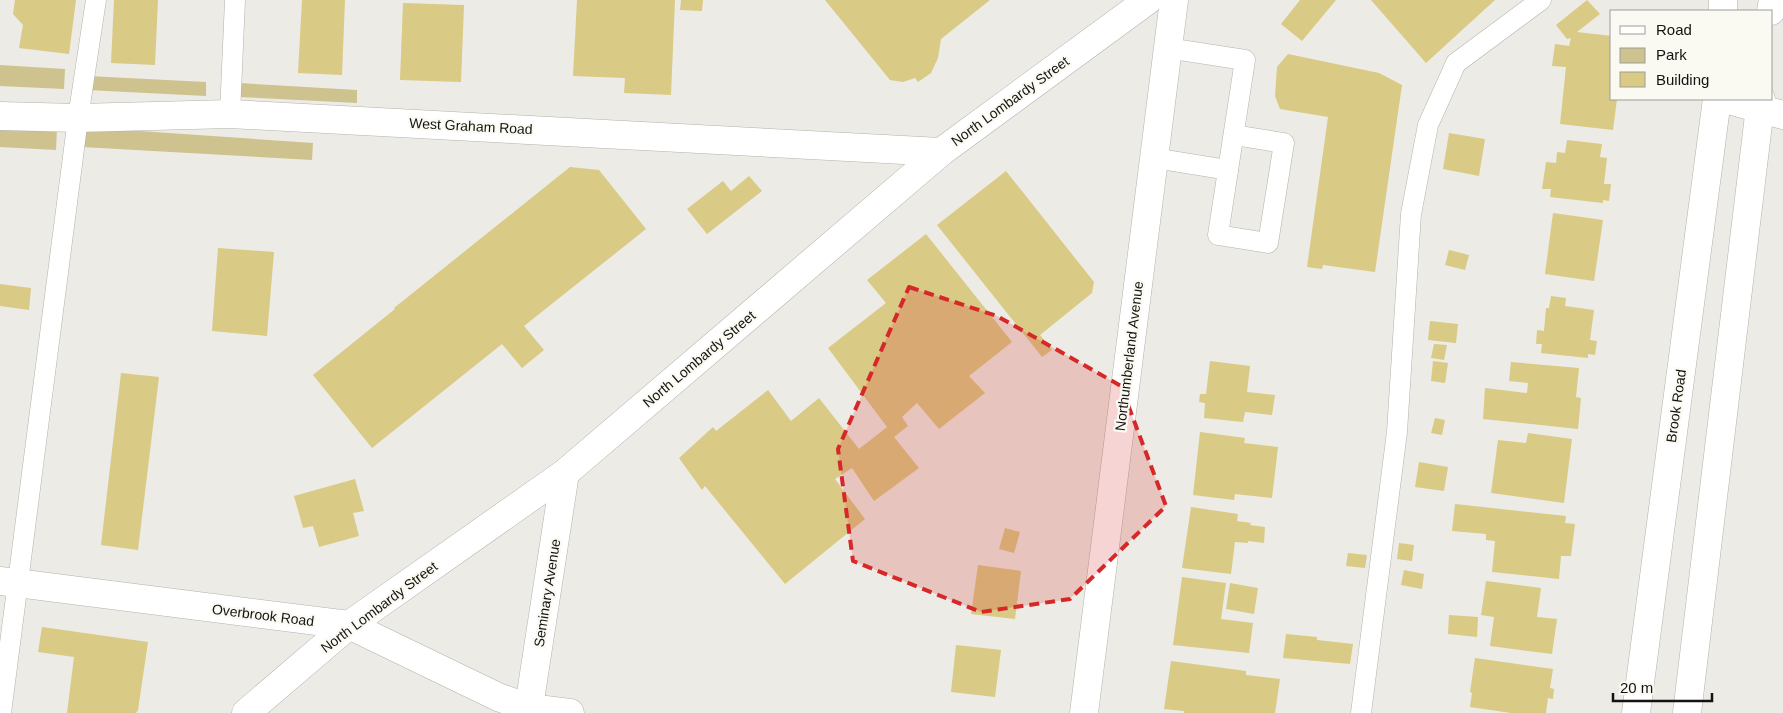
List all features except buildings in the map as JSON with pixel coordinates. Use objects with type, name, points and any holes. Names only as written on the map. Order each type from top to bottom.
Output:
[{"type":"street","name":"North Lombardy Street","points":[[246,713],[349,625],[565,473],[941,152],[1148,0]]},
{"type":"street","name":"Northumberland Avenue","points":[[1084,713],[1174,0]]},
{"type":"street","name":"Brook Road","points":[[1636,713],[1717,100]]},
{"type":"street","points":[[1687,713],[1768,107],[1730,100]]},
{"type":"street","name":"West Graham Road","points":[[0,116],[78,118],[230,114],[941,152]]},
{"type":"street","name":"Seminary Avenue","points":[[529,710],[565,473]]},
{"type":"street","name":"Overbrook Road","points":[[8,582],[349,625],[529,710],[570,713]]},
{"type":"lane","points":[[1,713],[8,582],[96,0]]},
{"type":"lane","points":[[230,114],[234,0]]},
{"type":"lane","points":[[1361,713],[1397,432],[1411,214],[1428,125],[1456,63],[1541,0]]},
{"type":"lane","points":[[1168,48],[1246,60],[1228,170],[1218,235],[1268,243],[1284,143],[1234,135]]},
{"type":"lane","points":[[1154,158],[1228,170]]},
{"type":"highlighted area","points":[[909,287],[997,316],[1121,386],[1166,506],[1070,599],[981,612],[853,561],[838,449]]},
{"type":"green space","points":[[0,65],[65,69],[64,89],[0,86]]},
{"type":"green space","points":[[88,76],[206,82],[206,96],[87,90]]},
{"type":"green space","points":[[239,83],[357,90],[357,103],[239,97]]},
{"type":"green space","points":[[0,126],[57,128],[56,150],[0,147]]},
{"type":"green space","points":[[82,127],[313,143],[312,160],[82,147]]}]
